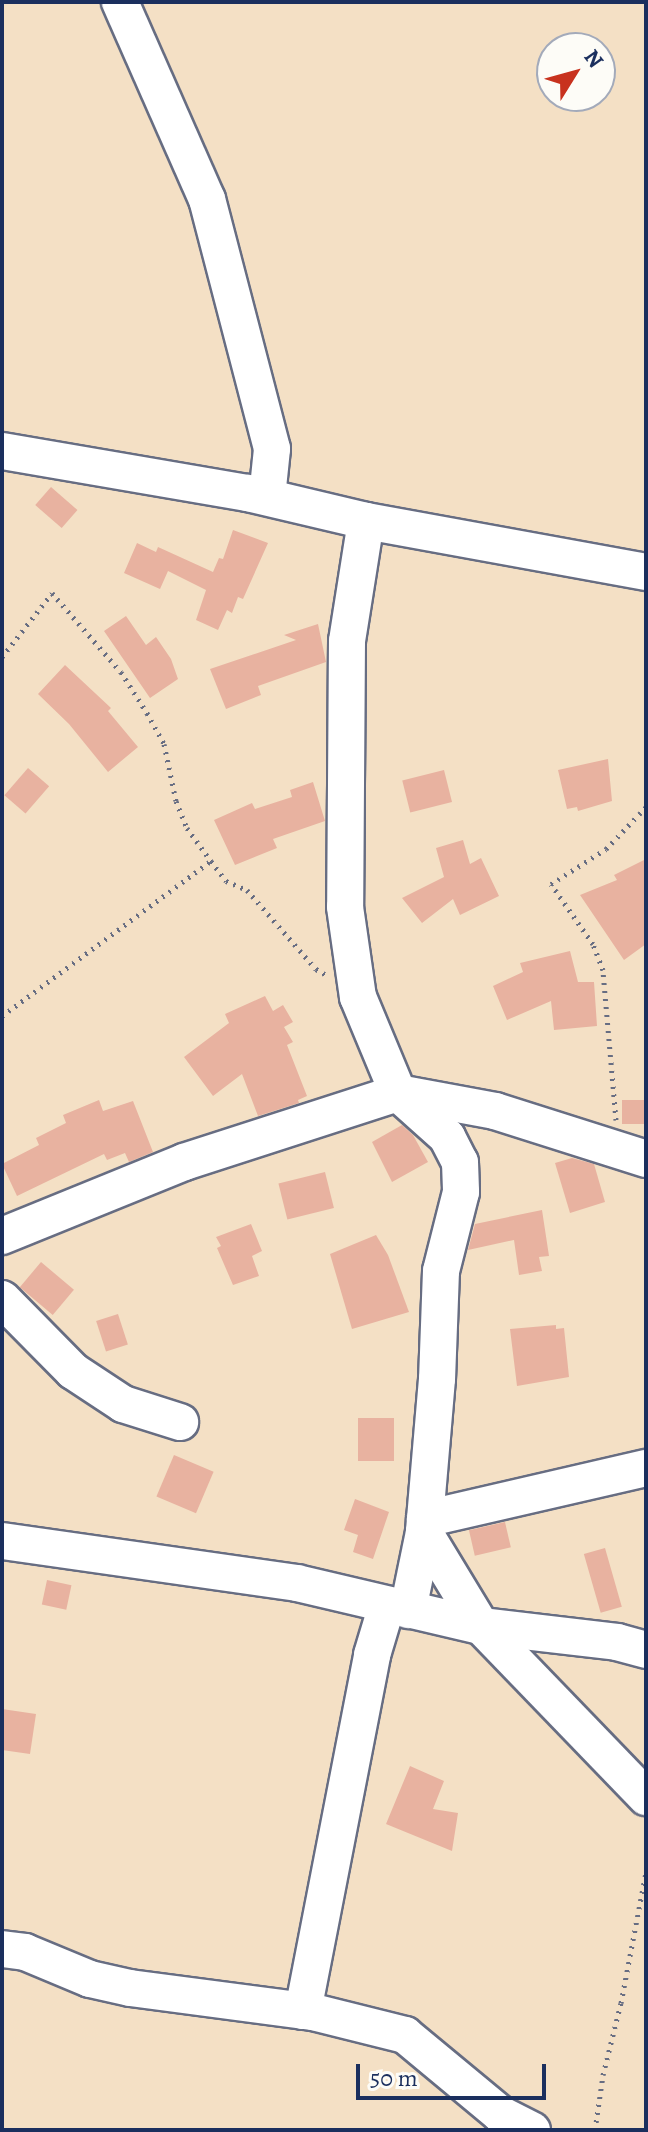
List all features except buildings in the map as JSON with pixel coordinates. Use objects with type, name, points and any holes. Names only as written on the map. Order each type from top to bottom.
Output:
[{"type":"street","points":[[120,2],[207,199],[272,449],[267,497]]},
{"type":"street","points":[[2,451],[267,497],[366,521],[646,572]]},
{"type":"street","points":[[303,2011],[372,1655],[398,1607],[424,1525],[437,1379],[441,1271],[461,1192],[460,1162],[447,1137],[398,1093],[358,997],[345,907],[347,641],[366,521]]},
{"type":"street","points":[[2,1236],[184,1162],[398,1093],[495,1111],[632,1155]]},
{"type":"street","points":[[2,1299],[73,1371],[123,1404],[154,1417],[180,1422]]},
{"type":"street","points":[[424,1525],[646,1468]]},
{"type":"street","points":[[424,1525],[481,1626],[646,1797]]},
{"type":"street","points":[[2,1541],[297,1583],[481,1626],[617,1642],[646,1650]]},
{"type":"street","points":[[2,1949],[25,1952],[90,1979],[130,1988],[303,2011],[405,2035],[500,2114],[532,2130]]},
{"type":"path","points":[[2,657],[52,593],[121,672],[147,713],[164,744],[176,801],[187,828],[226,881],[247,890],[316,969],[358,997]]},
{"type":"path","points":[[632,1155],[603,970],[593,944],[551,884],[606,849],[646,807]]},
{"type":"path","points":[[2,1016],[211,861]]},
{"type":"path","points":[[595,2130],[603,2075],[624,1989],[646,1872]]}]
